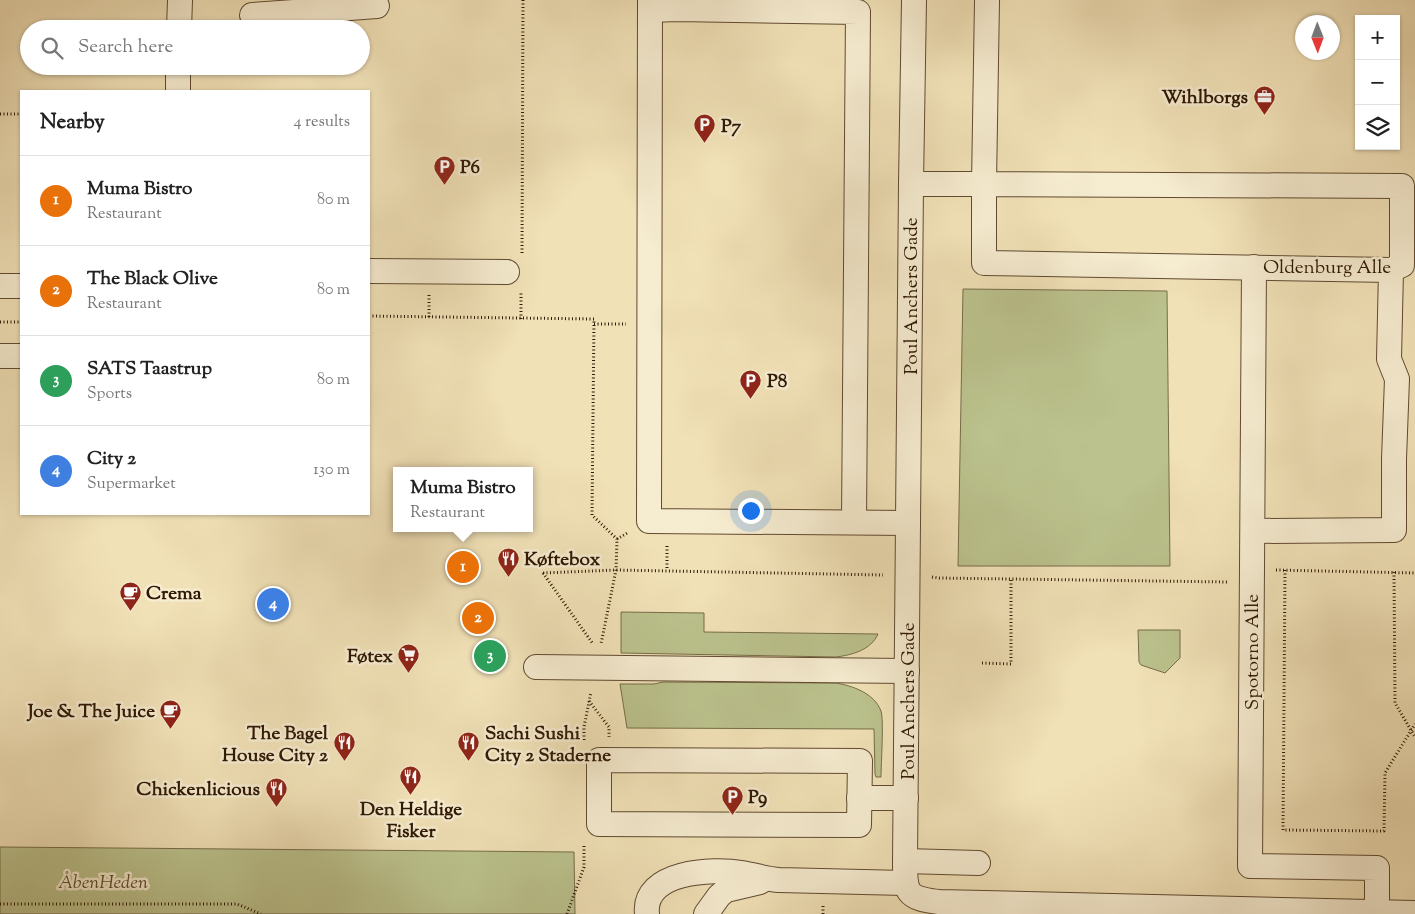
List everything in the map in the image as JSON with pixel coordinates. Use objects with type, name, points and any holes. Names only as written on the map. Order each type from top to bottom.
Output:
[{"type":"street","points":[[179,20],[180,0]]},
{"type":"street","name":"Poul Anchers Gade","points":[[908,888],[906,791],[914,0]]},
{"type":"street","points":[[984,184],[987,0]]},
{"type":"street","points":[[854,522],[858,12],[677,8],[650,5],[649,521],[908,523]]},
{"type":"street","points":[[252,15],[377,6]]},
{"type":"street","name":"Oldenburg Alle","points":[[911,184],[984,184],[1402,186],[1402,265],[1391,270],[984,263],[984,184]]},
{"type":"street","name":"Spotorno Alle","points":[[1254,267],[1250,866],[1376,868],[1377,913]]},
{"type":"street","points":[[1252,531],[1394,530],[1397,379],[1389,359],[1391,270]]},
{"type":"street","points":[[370,271],[516,273]]},
{"type":"street","points":[[0,286],[20,286]]},
{"type":"street","points":[[0,356],[20,356]]},
{"type":"street","points":[[536,667],[907,671]]},
{"type":"street","points":[[599,760],[860,760],[859,791],[859,825],[599,824],[599,760]]},
{"type":"street","points":[[859,791],[906,791]]},
{"type":"street","points":[[647,914],[647,905],[652,893],[669,879],[697,872],[740,872],[774,879],[908,888],[978,863]]},
{"type":"street","points":[[706,914],[719,896],[726,890],[774,879]]},
{"type":"street","points":[[908,888],[923,900],[939,902],[1415,913]]},
{"type":"path","points":[[521,319],[516,273],[523,0]]},
{"type":"path","points":[[0,114],[20,114]]},
{"type":"path","points":[[370,316],[594,320],[592,515],[617,539],[616,570],[599,653]]},
{"type":"path","points":[[0,322],[20,322]]},
{"type":"path","points":[[594,324],[650,324]]},
{"type":"path","points":[[593,645],[543,574],[616,570]]},
{"type":"path","points":[[1251,570],[1415,573]]},
{"type":"path","points":[[1285,570],[1284,830],[1384,831],[1385,773],[1415,724]]},
{"type":"path","points":[[1394,572],[1395,703],[1415,737]]},
{"type":"path","points":[[982,663],[1011,664],[1012,578]]},
{"type":"path","points":[[589,701],[609,727]]},
{"type":"path","points":[[0,904],[237,904],[261,914]]},
{"type":"green space","points":[[963,289],[1167,291],[1170,566],[958,566]]},
{"type":"green space","points":[[621,612],[704,613],[704,632],[878,634],[875,640],[866,648],[848,655],[836,657],[621,653]]},
{"type":"green space","points":[[1138,630],[1180,630],[1180,658],[1165,673],[1141,665],[1139,662]]},
{"type":"green space","points":[[663,682],[836,683],[856,688],[873,699],[881,711],[881,777],[876,777],[875,774],[874,729],[627,728],[620,684],[654,684]]},
{"type":"green space","name":"ÅbenHeden","points":[[0,847],[574,852],[575,914],[0,914]]},
{"type":"place","name":"Wihlborgs","points":[[1264,115]]},
{"type":"place","name":"P7","points":[[705,144]]},
{"type":"place","name":"P6","points":[[444,185]]},
{"type":"place","name":"P8","points":[[751,399]]},
{"type":"place","name":"Muma Bistro","points":[[463,567]]},
{"type":"place","name":"Køftebox","points":[[508,577]]},
{"type":"place","name":"City 2","points":[[273,604]]},
{"type":"place","name":"Crema","points":[[130,611]]},
{"type":"place","name":"The Black Olive","points":[[478,618]]},
{"type":"place","name":"SATS Taastrup","points":[[490,656]]},
{"type":"place","name":"Føtex","points":[[409,674]]},
{"type":"place","name":"Joe & The Juice","points":[[171,729]]},
{"type":"place","name":"The Bagel House City 2","points":[[344,762]]},
{"type":"place","name":"Sachi Sushi City 2 Staderne","points":[[469,762]]},
{"type":"place","name":"Den Heldige Fisker","points":[[411,796]]},
{"type":"place","name":"Chickenlicious","points":[[276,807]]},
{"type":"place","name":"P9","points":[[732,815]]}]
